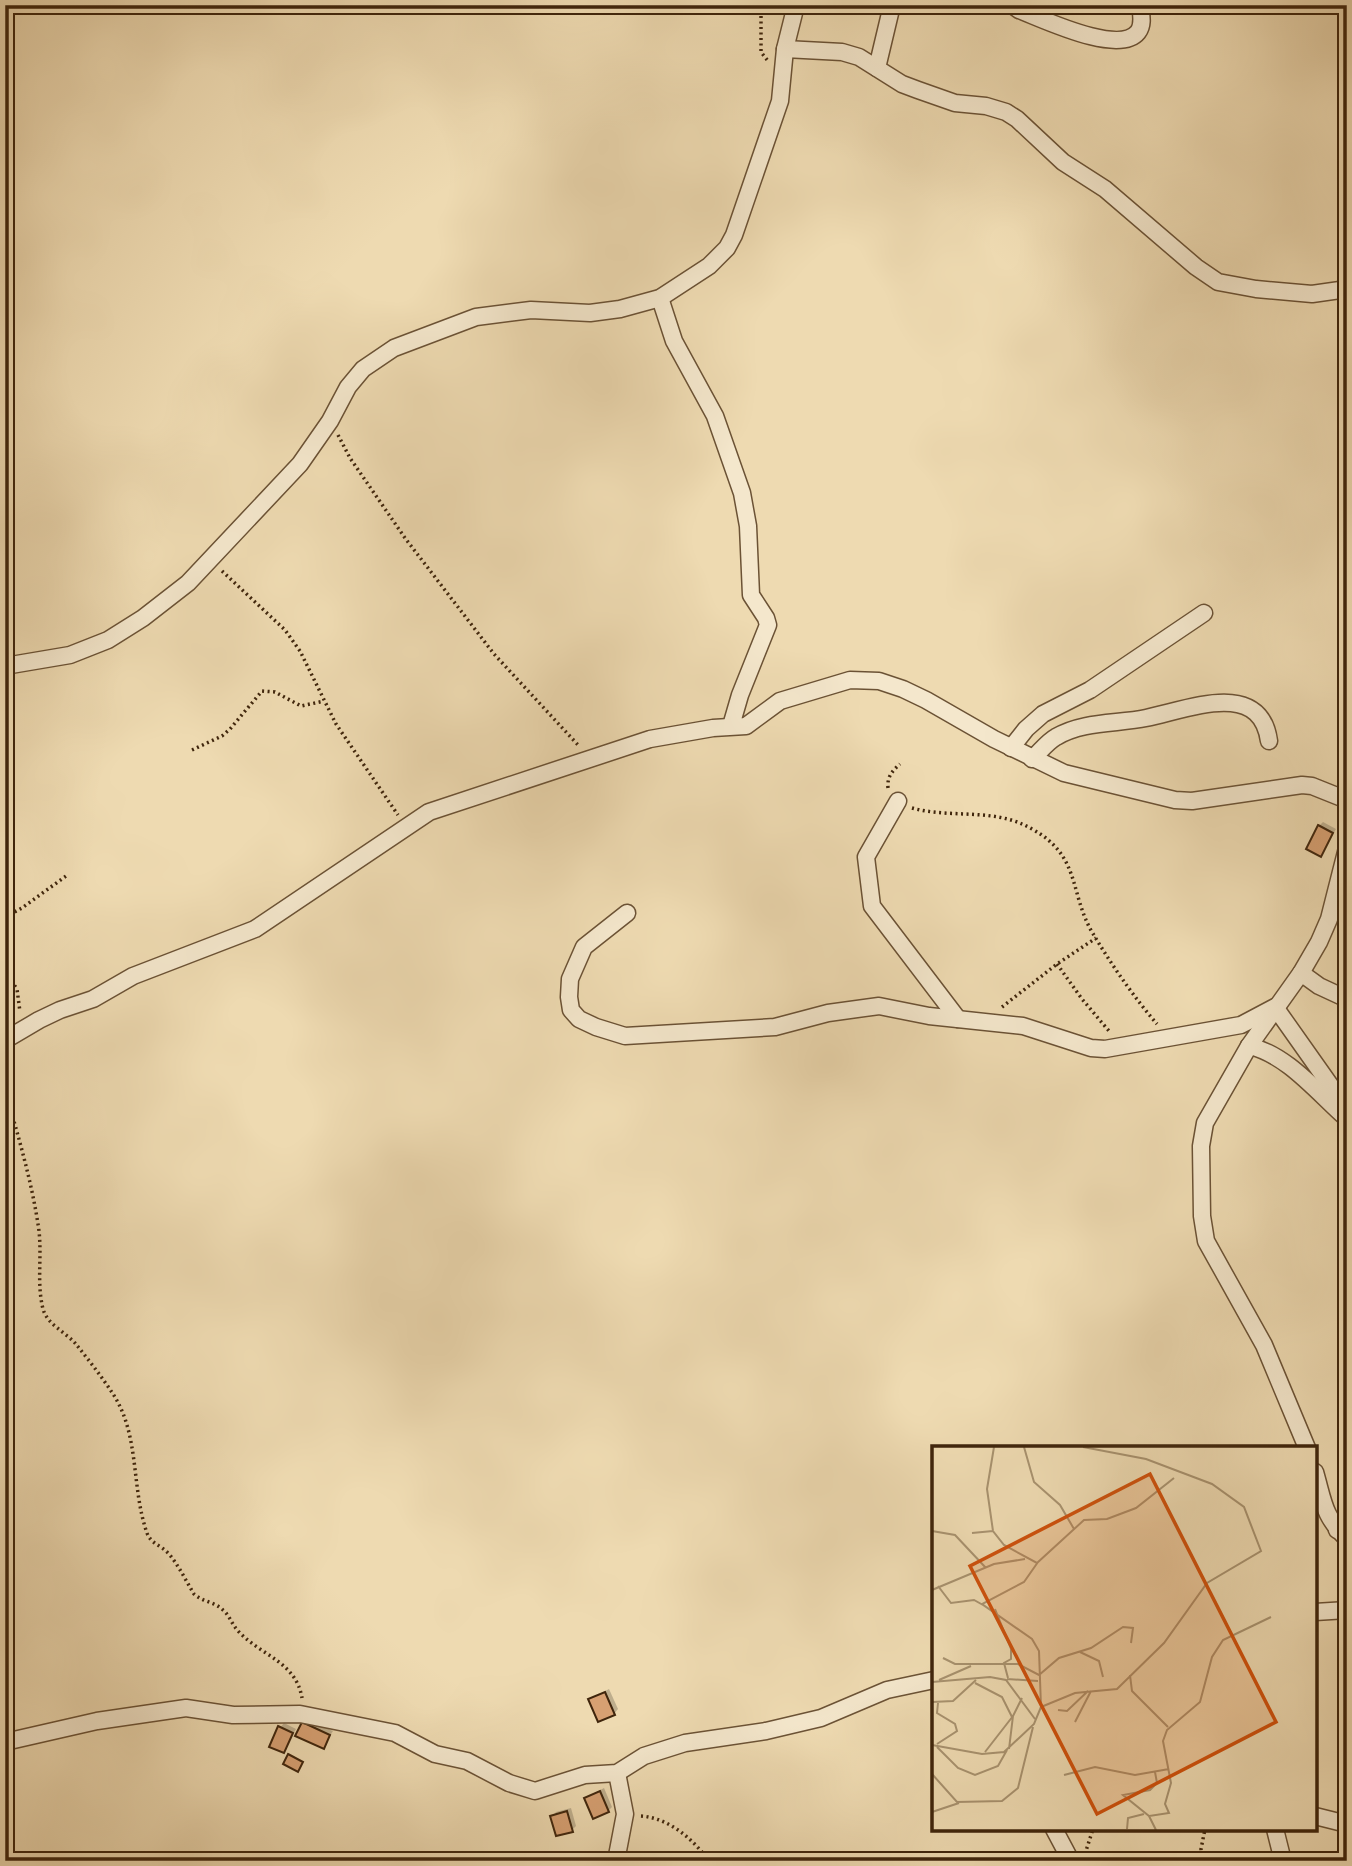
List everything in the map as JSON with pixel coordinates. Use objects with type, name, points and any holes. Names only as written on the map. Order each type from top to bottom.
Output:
[{"type":"street","points":[[5,666],[70,655],[108,640],[143,618],[188,583],[300,464],[330,421],[348,387],[363,369],[394,348],[476,317],[531,310],[590,313],[620,309],[660,298],[709,266],[727,248],[771,133],[780,101],[784,55],[796,5]]},
{"type":"street","points":[[877,68],[892,5]]},
{"type":"street","points":[[1012,5],[1089,36],[1117,41],[1139,31],[1142,19],[1140,5]]},
{"type":"street","points":[[784,55],[842,52],[859,57],[902,84],[955,103],[986,106],[1017,118],[1063,162],[1105,189],[1196,267],[1218,282],[1256,289],[1312,294],[1347,289]]},
{"type":"street","points":[[660,298],[674,341],[715,416],[742,492],[750,552],[751,594],[768,625],[740,695],[731,726]]},
{"type":"street","points":[[1011,748],[1026,729],[1044,714],[1090,690],[1204,613]]},
{"type":"street","points":[[11,1037],[39,1020],[93,999],[133,976],[255,929],[429,812],[672,734],[747,726],[779,701],[850,680],[879,681],[926,699],[1011,748],[1064,773],[1175,800],[1192,801],[1302,785],[1312,786],[1347,800]]},
{"type":"street","points":[[1032,759],[1055,737],[1073,730],[1221,703],[1246,705],[1256,710],[1267,725],[1269,741]]},
{"type":"street","points":[[898,801],[866,857],[872,906],[958,1019]]},
{"type":"street","points":[[1306,1446],[1264,1345],[1206,1241],[1202,1216],[1201,1146],[1205,1123],[1249,1046],[1301,973],[1329,919],[1347,848]]},
{"type":"street","points":[[628,912],[584,947],[570,979],[569,997],[571,1010],[579,1020],[625,1036],[775,1027],[828,1013],[880,1006],[929,1016],[1023,1026],[1091,1048],[1122,1046],[1241,1024],[1275,1007]]},
{"type":"street","points":[[1301,973],[1319,986],[1347,999]]},
{"type":"street","points":[[1275,1007],[1347,1109]]},
{"type":"street","points":[[1249,1046],[1263,1049],[1280,1059],[1347,1119]]},
{"type":"street","points":[[1317,1481],[1323,1508],[1342,1534]]},
{"type":"street","points":[[1342,1534],[1347,1512]]},
{"type":"street","points":[[1317,1612],[1347,1610]]},
{"type":"street","points":[[5,1742],[97,1721],[186,1707],[233,1715],[300,1714],[395,1733],[435,1754],[467,1761],[525,1790],[535,1791],[585,1775],[617,1773],[644,1756],[685,1742],[766,1731],[821,1718],[887,1690],[932,1680]]},
{"type":"street","points":[[616,1861],[625,1814],[617,1773]]},
{"type":"street","points":[[1317,1816],[1347,1824]]},
{"type":"street","points":[[1055,1831],[1071,1861]]},
{"type":"street","points":[[1276,1831],[1283,1861]]},
{"type":"path","points":[[761,5],[761,52],[766,61],[772,63],[784,55]]},
{"type":"path","points":[[330,421],[350,458],[405,538],[494,654],[591,759]]},
{"type":"path","points":[[210,560],[285,630],[300,651],[324,701],[350,745],[406,828]]},
{"type":"path","points":[[192,750],[222,736],[262,691],[275,692],[301,706],[324,701]]},
{"type":"path","points":[[900,764],[892,770],[888,786],[891,794],[905,807],[921,811],[970,813],[1002,818],[1032,828],[1064,856],[1073,873],[1083,912],[1096,938],[1143,1009],[1167,1037]]},
{"type":"path","points":[[5,917],[66,876]]},
{"type":"path","points":[[983,1022],[1057,964],[1096,938]]},
{"type":"path","points":[[1057,964],[1082,999],[1122,1046]]},
{"type":"path","points":[[5,972],[17,989],[20,1011],[11,1037]]},
{"type":"path","points":[[5,1090],[22,1149],[38,1224],[42,1254],[39,1272],[43,1311],[72,1341],[115,1397],[133,1449],[143,1519],[151,1542],[167,1552],[200,1600],[220,1607],[240,1634],[289,1670],[296,1678],[306,1706],[319,1718]]},
{"type":"path","points":[[625,1814],[657,1818],[694,1841],[709,1861]]},
{"type":"path","points":[[1082,1861],[1092,1831]]},
{"type":"path","points":[[1202,1861],[1205,1831]]},
{"type":"building","points":[[1318,825],[1333,833],[1321,857],[1306,849]]},
{"type":"building","points":[[605,1692],[615,1715],[598,1722],[588,1699]]},
{"type":"building","points":[[302,1722],[330,1735],[324,1749],[295,1736]]},
{"type":"building","points":[[278,1726],[293,1733],[284,1753],[269,1747]]},
{"type":"building","points":[[288,1754],[303,1762],[298,1772],[283,1764]]},
{"type":"building","points":[[600,1791],[609,1812],[593,1819],[584,1798]]},
{"type":"building","points":[[567,1811],[573,1832],[556,1836],[550,1816]]}]
